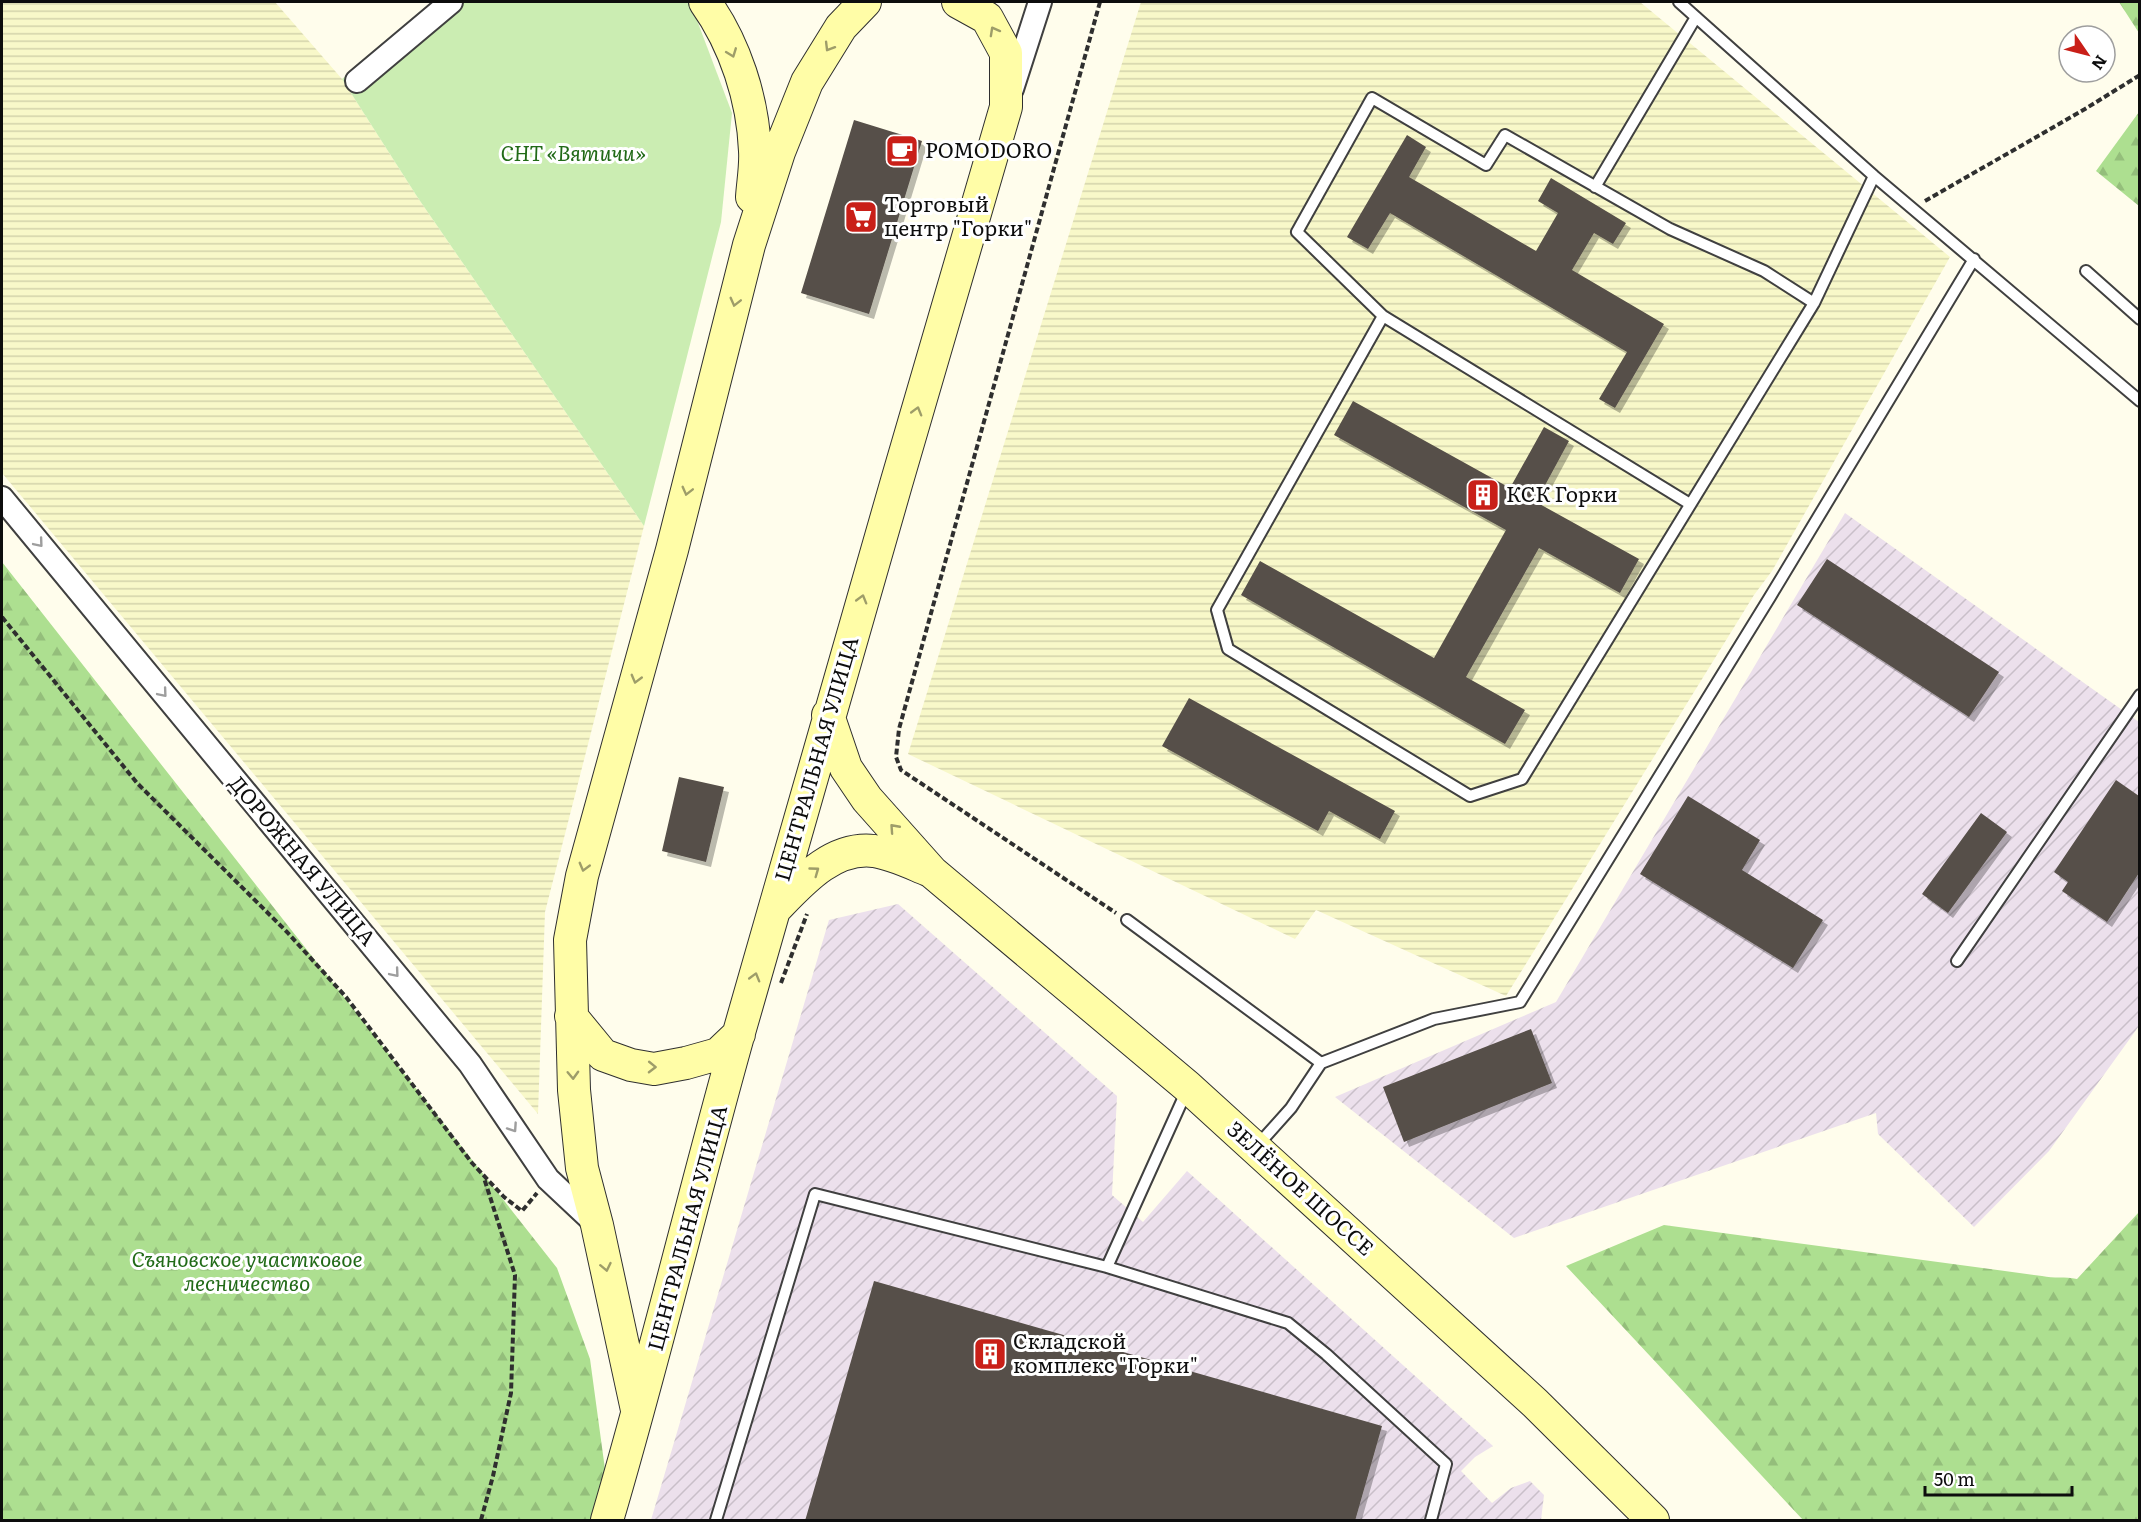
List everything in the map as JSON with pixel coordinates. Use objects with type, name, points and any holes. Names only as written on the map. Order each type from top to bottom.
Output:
[{"type":"main road","points":[[705,2],[720,24],[749,98],[755,152],[749,245]]},
{"type":"main road","points":[[638,1416],[597,1225],[582,1168],[574,1090],[570,940],[582,876],[672,550],[749,245],[779,152],[807,82],[841,27],[865,2]]},
{"type":"main road","points":[[958,2],[987,18],[1006,53],[1006,107]]},
{"type":"main road","name":"ЦЕНТРАЛЬНАЯ УЛИЦА","points":[[608,1521],[739,1034],[828,715],[1006,107]]},
{"type":"main road","points":[[828,715],[846,768],[867,799],[932,872]]},
{"type":"main road","points":[[774,911],[804,879],[828,861],[850,853],[873,851],[899,857],[932,872]]},
{"type":"main road","name":"ЗЕЛЁНОЕ ШОССЕ","points":[[932,872],[1188,1087],[1534,1403],[1653,1520]]},
{"type":"main road","points":[[572,1017],[603,1055],[631,1065],[654,1068],[686,1063],[718,1054],[739,1034]]},
{"type":"street","points":[[357,81],[451,2]]},
{"type":"street","name":"ЦЕНТРАЛЬНАЯ УЛИЦА","points":[[1006,107],[1040,2]]},
{"type":"street","name":"ДОРОЖНАЯ УЛИЦА","points":[[2,498],[470,1064],[548,1179],[597,1225]]},
{"type":"lane","points":[[1678,2],[1874,176],[1914,207],[2139,401]]},
{"type":"lane","points":[[1595,187],[1696,17]]},
{"type":"lane","points":[[1690,504],[1383,316],[1297,232],[1372,98],[1486,165],[1504,135],[1670,229],[1764,271],[1814,303]]},
{"type":"lane","points":[[1383,316],[1217,610],[1228,649],[1470,796],[1522,779],[1814,303],[1874,176]]},
{"type":"lane","points":[[1255,1148],[1291,1108],[1321,1064],[1434,1019],[1520,1002],[1770,597],[1974,259]]},
{"type":"lane","points":[[2086,271],[2139,319]]},
{"type":"lane","points":[[1957,961],[2139,695]]},
{"type":"lane","points":[[1127,920],[1321,1064]]},
{"type":"lane","points":[[1107,1267],[1188,1087]]},
{"type":"lane","points":[[716,1521],[815,1194],[1107,1267],[1288,1323],[1326,1354],[1446,1464],[1431,1521]]},
{"type":"path","points":[[1100,2],[899,729],[896,757],[901,770],[1127,920]]},
{"type":"path","points":[[1914,207],[2085,109],[2139,75]]},
{"type":"path","points":[[2,617],[137,783],[288,932],[346,997],[483,1174],[504,1197],[522,1211],[548,1179]]},
{"type":"path","points":[[777,992],[808,911]]},
{"type":"path","points":[[481,1521],[511,1392],[515,1275],[483,1174]]},
{"type":"shaded area","points":[[1845,513],[2139,722],[2139,1026],[2049,1151],[1974,1227],[1878,1134],[1876,1113],[1514,1238],[1335,1097],[1556,1002]]},
{"type":"shaded area","points":[[898,904],[1117,1096],[1112,1195],[1143,1222],[1187,1171],[1493,1446],[1475,1457],[1461,1471],[1492,1503],[1511,1488],[1530,1481],[1544,1495],[1541,1520],[651,1520],[829,920]]},
{"type":"green space","points":[[2,2],[275,2],[342,79],[418,198],[644,526],[545,912],[538,1114],[2,473]]},
{"type":"green space","name":"СНТ «Вятичи»","points":[[438,2],[687,2],[692,7],[732,113],[721,222],[644,526],[418,198],[342,79]]},
{"type":"green space","points":[[1141,2],[1640,2],[1950,257],[1772,571],[1754,595],[1506,996],[1316,910],[1295,939],[908,754]]},
{"type":"green space","points":[[2119,2],[2139,2],[2139,33]]},
{"type":"green space","points":[[2139,112],[2139,206],[2096,171]]},
{"type":"green space","name":"Съяновское участковое лесничество","points":[[2,562],[557,1268],[590,1359],[607,1484],[596,1520],[2,1520]]},
{"type":"green space","points":[[2139,1212],[2139,1520],[1803,1520],[1566,1266],[1664,1225],[2046,1277],[2077,1279]]},
{"type":"building","name":"Торговый центр \"Горки\"","points":[[854,120],[922,141],[869,314],[801,293]]},
{"type":"building","points":[[1407,135],[1426,147],[1409,177],[1536,251],[1558,213],[1538,201],[1551,178],[1626,223],[1613,244],[1594,233],[1572,270],[1664,324],[1615,408],[1599,399],[1627,352],[1390,213],[1368,249],[1347,237]]},
{"type":"building","points":[[1353,401],[1510,488],[1544,427],[1569,441],[1536,502],[1639,559],[1620,593],[1539,548],[1466,677],[1525,710],[1505,744],[1241,595],[1260,561],[1434,658],[1506,530],[1334,435]]},
{"type":"building","points":[[1827,559],[1999,672],[1969,717],[1797,605]]},
{"type":"building","points":[[1189,698],[1395,811],[1380,839],[1329,811],[1318,831],[1162,746]]},
{"type":"building","points":[[679,777],[724,787],[706,862],[662,851]]},
{"type":"building","points":[[2116,780],[2139,796],[2139,873],[2107,922],[2062,891],[2068,882],[2054,872]]},
{"type":"building","points":[[1688,796],[1760,840],[1742,870],[1823,920],[1793,968],[1640,874]]},
{"type":"building","points":[[1981,813],[2007,832],[1948,913],[1922,894]]},
{"type":"building","points":[[1531,1029],[1552,1083],[1404,1142],[1383,1087]]},
{"type":"building","name":"Складской комплекс \"Горки\"","points":[[874,1281],[1382,1426],[1355,1521],[805,1521]]},
{"type":"place","name":"POMODORO","points":[[902,151]]},
{"type":"place","name":"Торговый центр \"Горки\"","points":[[861,217]]},
{"type":"place","name":"КСК Горки","points":[[1483,495]]},
{"type":"place","name":"Складской комплекс \"Горки\"","points":[[990,1354]]}]
